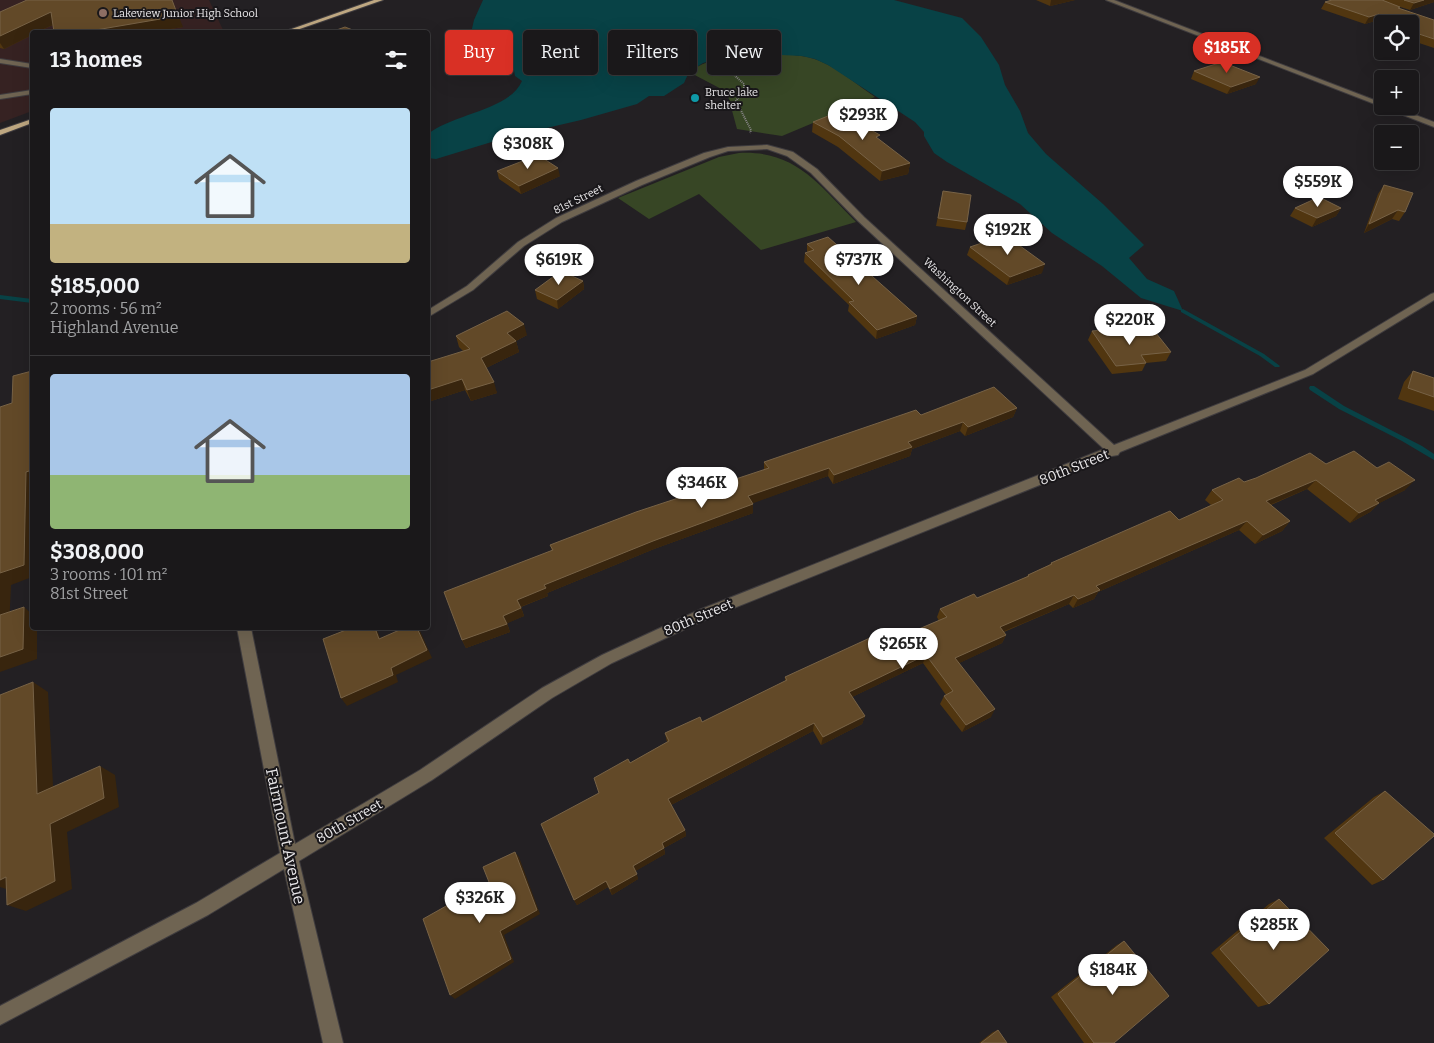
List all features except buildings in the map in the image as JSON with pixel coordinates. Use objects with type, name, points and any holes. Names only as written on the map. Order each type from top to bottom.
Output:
[{"type":"main road","points":[[292,30],[380,0]]},
{"type":"main road","points":[[0,132],[30,122]]},
{"type":"street","points":[[1109,0],[1374,102]]},
{"type":"street","points":[[0,61],[30,66]]},
{"type":"street","points":[[0,97],[30,92]]},
{"type":"street","points":[[1408,115],[1434,125]]},
{"type":"street","name":"81st Street","points":[[430,313],[470,288],[521,244],[559,220],[632,186],[707,155],[728,149],[754,146]]},
{"type":"street","name":"Washington Street","points":[[754,146],[767,147],[790,154],[814,171],[861,219],[1114,452]]},
{"type":"street","name":"80th Street","points":[[0,1016],[202,909],[289,855],[426,775],[547,693],[647,638],[1114,452],[1309,372],[1434,296]]},
{"type":"street","name":"Fairmount Avenue","points":[[244,630],[289,855],[333,1043]]},
{"type":"path","points":[[733,75],[744,84],[744,89],[736,101],[751,130],[754,146]]},
{"type":"shaded area","points":[[0,0],[209,0],[223,30],[30,30],[30,112],[0,123]]},
{"type":"green space","points":[[781,54],[811,58],[840,72],[875,97],[782,136],[737,129],[727,92],[695,75],[697,75],[697,68],[706,63],[707,75],[781,75]]},
{"type":"green space","points":[[739,153],[776,157],[805,172],[856,222],[761,250],[699,194],[649,219],[618,198],[719,157]]},
{"type":"water","points":[[483,0],[894,0],[962,18],[981,37],[999,65],[1005,85],[1020,111],[1028,133],[1046,154],[1103,204],[1144,245],[1129,258],[1147,279],[1174,291],[1183,311],[1141,298],[1102,266],[1052,233],[1020,204],[934,153],[924,136],[924,132],[915,122],[828,65],[802,56],[781,55],[781,30],[707,30],[707,62],[697,67],[697,30],[608,30],[608,75],[688,75],[684,83],[664,96],[649,96],[637,104],[581,120],[508,137],[436,159],[430,158],[430,133],[451,121],[506,99],[516,91],[522,81],[515,76],[513,69],[513,30],[472,30]]},
{"type":"waterway","points":[[0,297],[30,301]]},
{"type":"waterway","points":[[1183,311],[1262,355],[1277,366]]},
{"type":"waterway","points":[[1312,388],[1342,407],[1419,447],[1434,457]]},
{"type":"place","name":"Lakeview Junior High School","points":[[103,13]]},
{"type":"place","name":"Bruce lake shelter","points":[[695,98]]}]
